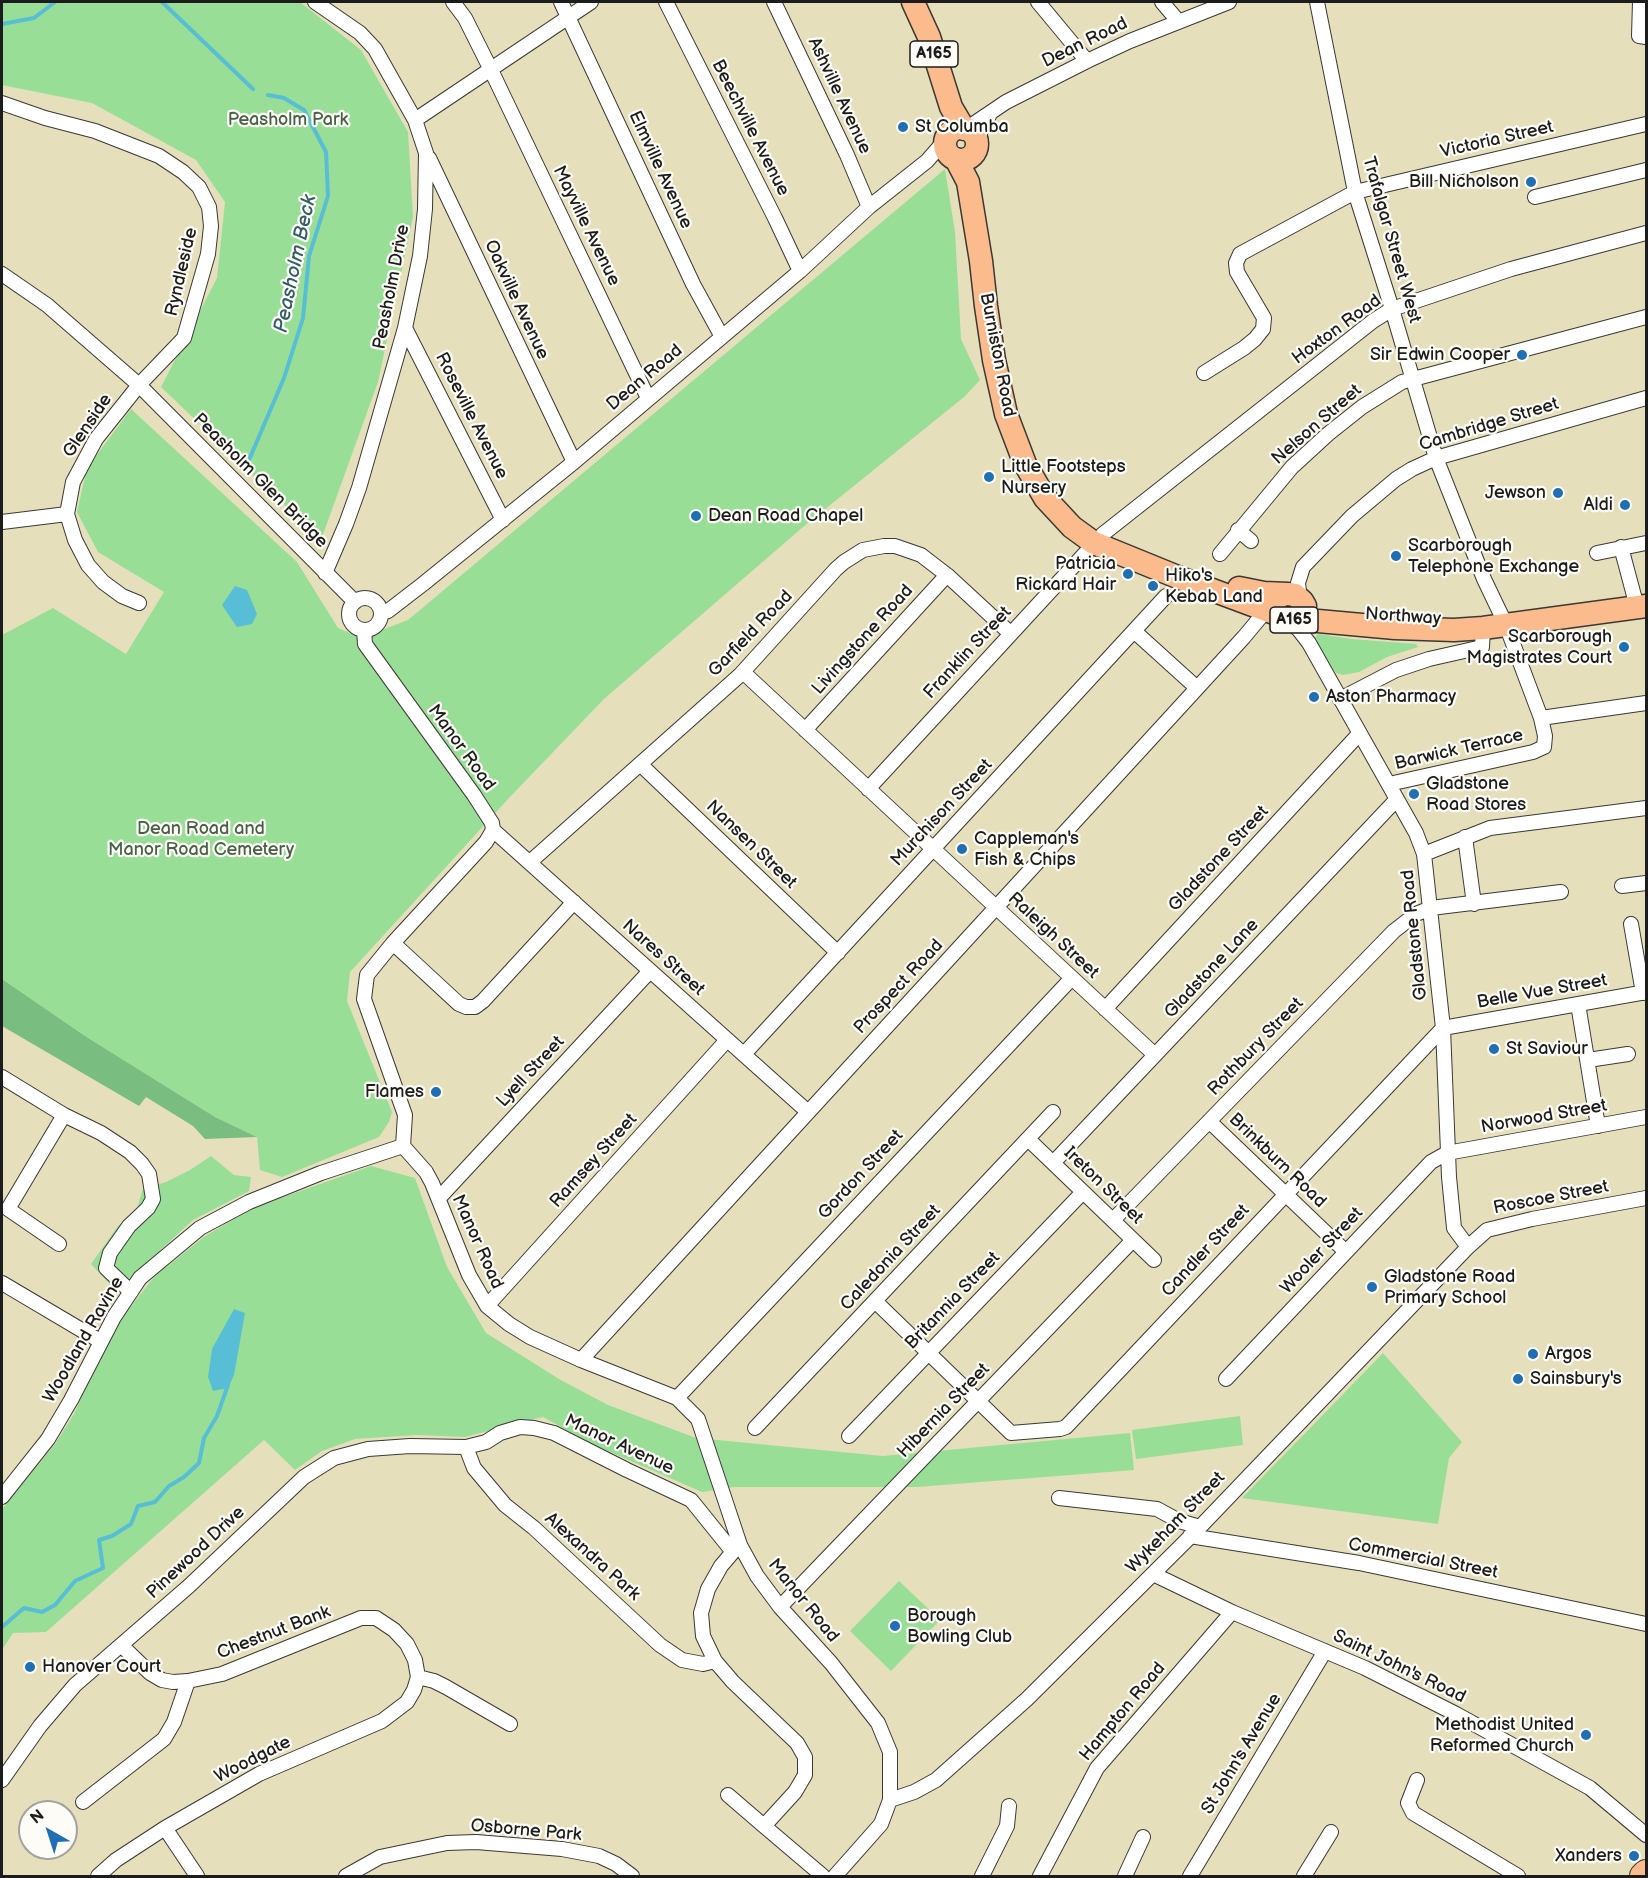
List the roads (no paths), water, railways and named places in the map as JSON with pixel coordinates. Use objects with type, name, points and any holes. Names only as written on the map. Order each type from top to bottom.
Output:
[{"type":"highway","points":[[1643,1876],[1647,1873]]},
{"type":"main road","name":"A165","points":[[913,2],[929,37],[961,143]]},
{"type":"main road","name":"Burniston Road","points":[[961,143],[982,267],[1016,413],[1034,459],[1048,483],[1066,506],[1099,538],[1180,578],[1238,598],[1291,611]]},
{"type":"main road","name":"Burniston Road","points":[[1099,538],[1231,585],[1264,593],[1291,611]]},
{"type":"main road","name":"Northway","points":[[1291,611],[1431,631],[1641,601]]},
{"type":"street","name":"Peasholm Drive","points":[[315,2],[360,33],[375,49],[415,120],[426,153],[425,209],[420,256],[405,328],[356,497],[326,573]]},
{"type":"street","name":"Mayville Avenue","points":[[453,2],[465,18],[491,70],[648,398]]},
{"type":"street","name":"Elmville Avenue","points":[[561,2],[693,284],[722,337]]},
{"type":"street","points":[[415,120],[591,2]]},
{"type":"street","name":"Beechville Avenue","points":[[666,2],[800,271]]},
{"type":"street","name":"Ashville Avenue","points":[[774,2],[847,155],[869,207]]},
{"type":"street","points":[[1038,2],[1087,61]]},
{"type":"street","points":[[1162,2],[1178,21]]},
{"type":"street","name":"Dean Road","points":[[381,613],[388,611],[503,520],[800,271],[869,207],[927,161],[940,157],[961,143],[992,112],[1025,92],[1087,61],[1178,21],[1229,2]]},
{"type":"street","name":"Trafalgar Street West","points":[[1317,2],[1355,192],[1436,458],[1476,559],[1497,623],[1541,718]]},
{"type":"street","points":[[1640,2],[1639,36],[1647,37]]},
{"type":"street","name":"Ryndleside","points":[[2,103],[45,118],[95,131],[159,156],[183,172],[199,187],[209,207],[211,226],[208,254],[184,338],[139,386]]},
{"type":"street","name":"Victoria Street","points":[[1204,373],[1244,348],[1263,329],[1264,318],[1237,272],[1236,263],[1240,254],[1355,192],[1647,124]]},
{"type":"street","name":"Oakville Avenue","points":[[426,153],[573,462]]},
{"type":"street","points":[[1535,197],[1647,170]]},
{"type":"street","name":"Hoxton Road","points":[[1099,538],[1392,309],[1511,269],[1647,233]]},
{"type":"street","name":"Peasholm Glen Bridge","points":[[2,274],[47,305],[159,404],[355,602]]},
{"type":"street","name":"Nelson Street","points":[[1220,554],[1292,467],[1328,434],[1384,392],[1402,382],[1647,316]]},
{"type":"street","name":"Roseville Avenue","points":[[405,328],[503,520]]},
{"type":"street","name":"Glenside","points":[[67,514],[74,483],[83,462],[96,439],[139,386]]},
{"type":"street","name":"Cambridge Street","points":[[1291,611],[1300,572],[1321,547],[1352,516],[1396,479],[1412,469],[1436,458],[1647,398]]},
{"type":"street","points":[[2,522],[67,514],[75,540],[88,566],[103,582],[122,596],[139,603]]},
{"type":"street","points":[[1238,530],[1251,541]]},
{"type":"street","name":"Franklin Street","points":[[868,789],[1099,538]]},
{"type":"street","points":[[1597,553],[1647,543]]},
{"type":"street","name":"Garfield Road","points":[[530,862],[743,672],[844,561],[863,550],[884,546],[904,548],[921,555],[947,575],[1011,634]]},
{"type":"street","points":[[1622,548],[1641,601]]},
{"type":"street","name":"Livingstone Road","points":[[805,730],[947,575]]},
{"type":"street","name":"Murchison Street","points":[[744,1054],[1166,596]]},
{"type":"street","points":[[1238,598],[1244,616],[1244,637]]},
{"type":"street","points":[[355,602],[360,599],[373,600],[378,604],[381,613],[377,625],[364,630]]},
{"type":"street","name":"Manor Road","points":[[355,602],[350,610],[350,619],[353,624],[364,630],[365,644],[474,795],[494,830]]},
{"type":"street","name":"Prospect Road","points":[[581,1360],[1244,637],[1291,611]]},
{"type":"street","name":"Gladstone Road","points":[[1291,611],[1416,833],[1424,854],[1443,1028],[1448,1153],[1454,1228],[1468,1246]]},
{"type":"street","points":[[1340,699],[1396,670],[1429,659],[1482,647],[1497,623]]},
{"type":"street","points":[[1134,631],[1197,688]]},
{"type":"street","name":"Raleigh Street","points":[[743,672],[1155,1055]]},
{"type":"street","points":[[1541,718],[1647,703]]},
{"type":"street","name":"Barwick Terrace","points":[[1389,784],[1533,752],[1544,747],[1545,736],[1541,718]]},
{"type":"street","name":"Gladstone Street","points":[[1105,1009],[1359,734]]},
{"type":"street","name":"Nansen Street","points":[[640,764],[837,953]]},
{"type":"street","name":"Gladstone Lane","points":[[1053,1163],[1397,799]]},
{"type":"street","points":[[1424,854],[1490,828],[1647,808]]},
{"type":"street","points":[[403,1146],[405,1115],[364,999],[367,975],[393,943],[486,842],[494,830]]},
{"type":"street","name":"Nares Street","points":[[494,830],[808,1112]]},
{"type":"street","points":[[1465,837],[1474,904]]},
{"type":"street","points":[[1622,886],[1647,883]]},
{"type":"street","points":[[1431,908],[1561,892]]},
{"type":"street","points":[[393,943],[459,1004],[475,1007],[574,902]]},
{"type":"street","name":"Rothbury Street","points":[[1113,1220],[1394,931],[1416,914],[1431,908]]},
{"type":"street","points":[[1631,924],[1645,992]]},
{"type":"street","name":"Lyell Street","points":[[439,1198],[650,971]]},
{"type":"street","name":"Gordon Street","points":[[677,1398],[1072,978]]},
{"type":"street","name":"Belle Vue Street","points":[[1443,1028],[1645,992]]},
{"type":"street","points":[[1578,1004],[1598,1126]]},
{"type":"street","name":"Candler Street","points":[[978,1401],[1011,1433],[1066,1427],[1443,1028]]},
{"type":"street","name":"Ramsey Street","points":[[487,1306],[728,1040]]},
{"type":"street","points":[[1588,1060],[1628,1054]]},
{"type":"street","points":[[2,1077],[130,1152],[149,1174],[153,1199],[148,1208],[129,1226],[110,1253],[106,1268],[131,1292]]},
{"type":"street","name":"Caledonia Street","points":[[755,1428],[1053,1112]]},
{"type":"street","points":[[58,1244],[8,1209],[64,1115]]},
{"type":"street","name":"Norwood Street","points":[[1448,1153],[1647,1117]]},
{"type":"street","name":"Brinkburn Road","points":[[1209,1121],[1346,1252]]},
{"type":"street","name":"Ireton Street","points":[[1028,1139],[1154,1260]]},
{"type":"street","name":"Manor Road","points":[[403,1146],[426,1172],[439,1198],[469,1275],[487,1306],[530,1338],[677,1398],[699,1419],[720,1481],[736,1549],[780,1606],[831,1663],[878,1723],[890,1752],[891,1800],[881,1824],[835,1876]]},
{"type":"street","name":"Woodland Ravine","points":[[2,1497],[48,1439],[71,1400],[100,1341],[141,1278],[200,1228],[249,1202],[321,1173],[403,1146]]},
{"type":"street","name":"Wooler Street","points":[[1226,1379],[1431,1162],[1448,1153]]},
{"type":"street","name":"Britannia Street","points":[[849,1436],[1083,1192]]},
{"type":"street","name":"Roscoe Street","points":[[1468,1246],[1487,1230],[1532,1219],[1647,1198]]},
{"type":"street","name":"Hibernia Street","points":[[780,1606],[1133,1240]]},
{"type":"street","name":"Wykeham Street","points":[[891,1800],[914,1792],[936,1780],[1027,1698],[1195,1531],[1468,1246]]},
{"type":"street","points":[[2,1283],[100,1341]]},
{"type":"street","points":[[875,1301],[978,1401]]},
{"type":"street","name":"Manor Avenue","points":[[466,1447],[486,1442],[500,1433],[520,1427],[554,1433],[691,1500],[736,1549]]},
{"type":"street","name":"Pinewood Drive","points":[[2,1780],[40,1726],[75,1685],[189,1586],[318,1466],[334,1458],[368,1449],[410,1446],[466,1447]]},
{"type":"street","name":"Alexandra Park","points":[[466,1447],[474,1468],[505,1505],[534,1528],[660,1645],[682,1660],[704,1664],[715,1661]]},
{"type":"street","name":"Commercial Street","points":[[1059,1498],[1157,1509],[1195,1531],[1647,1624]]},
{"type":"street","points":[[736,1549],[721,1566],[708,1589],[701,1613],[703,1636],[715,1661],[733,1682],[797,1743],[806,1757],[805,1775],[795,1792],[764,1826]]},
{"type":"street","name":"Saint John's Road","points":[[1153,1574],[1232,1612],[1365,1668],[1456,1714],[1590,1788],[1647,1835]]},
{"type":"street","name":"Hampton Road","points":[[1040,1876],[1097,1768],[1232,1612]]},
{"type":"street","name":"Chestnut Bank","points":[[121,1645],[150,1674],[162,1680],[188,1681],[222,1674],[361,1618],[376,1618],[386,1623],[407,1644],[415,1660],[417,1677]]},
{"type":"street","name":"St John's Avenue","points":[[1190,1876],[1325,1651]]},
{"type":"street","points":[[417,1677],[446,1687],[510,1724]]},
{"type":"street","name":"Woodgate","points":[[98,1876],[116,1860],[165,1828],[259,1774],[382,1721],[407,1702],[414,1690],[417,1677]]},
{"type":"street","points":[[83,1802],[164,1739],[174,1722],[188,1681]]},
{"type":"street","points":[[1417,1780],[1408,1803],[1413,1813],[1518,1876]]},
{"type":"street","points":[[728,1795],[823,1876]]},
{"type":"street","points":[[982,1876],[1007,1826],[1009,1806]]},
{"type":"street","points":[[165,1828],[197,1876]]},
{"type":"street","points":[[1310,1875],[1331,1832]]},
{"type":"street","points":[[1125,1876],[1143,1837]]},
{"type":"street","name":"Osborne Park","points":[[346,1876],[380,1857],[447,1843],[476,1842],[532,1846],[599,1857],[616,1864],[632,1876]]},
{"type":"water","points":[[235,586],[247,590],[257,614],[252,624],[237,627],[222,605]]},
{"type":"water","points":[[234,1309],[245,1313],[234,1375],[228,1388],[213,1391],[208,1377],[212,1349]]},
{"type":"waterway","points":[[2,24],[34,18],[55,2]]},
{"type":"waterway","name":"Peasholm Beck","points":[[162,2],[253,89]]},
{"type":"waterway","name":"Peasholm Beck","points":[[249,460],[284,378],[303,318],[309,256],[328,196],[326,152],[304,110],[284,98],[268,95]]},
{"type":"waterway","name":"Peasholm Beck","points":[[2,1627],[24,1608],[42,1612],[55,1605],[75,1581],[103,1568],[99,1540],[112,1536],[131,1524],[138,1506],[155,1502],[169,1486],[184,1477],[199,1463],[204,1438],[217,1416],[228,1385]]},
{"type":"place","name":"St Columba","points":[[903,127]]},
{"type":"place","name":"Bill Nicholson","points":[[1531,182]]},
{"type":"place","name":"Sir Edwin Cooper","points":[[1522,355]]},
{"type":"place","name":"Little Footsteps Nursery","points":[[989,477]]},
{"type":"place","name":"Jewson","points":[[1558,493]]},
{"type":"place","name":"Aldi","points":[[1625,505]]},
{"type":"place","name":"Dean Road Chapel","points":[[696,516]]},
{"type":"place","name":"Scarborough Telephone Exchange","points":[[1396,556]]},
{"type":"place","name":"Patricia Rickard Hair","points":[[1128,574]]},
{"type":"place","name":"Hiko's Kebab Land","points":[[1153,586]]},
{"type":"place","name":"Scarborough Magistrates Court","points":[[1624,647]]},
{"type":"place","name":"Aston Pharmacy","points":[[1314,697]]},
{"type":"place","name":"Gladstone Road Stores","points":[[1414,794]]},
{"type":"place","name":"Cappleman's Fish & Chips","points":[[962,849]]},
{"type":"place","name":"St Saviour","points":[[1494,1049]]},
{"type":"place","name":"Flames","points":[[436,1092]]},
{"type":"place","name":"Gladstone Road Primary School","points":[[1372,1287]]},
{"type":"place","name":"Argos","points":[[1533,1354]]},
{"type":"place","name":"Sainsbury's","points":[[1518,1379]]},
{"type":"place","name":"Borough Bowling Club","points":[[895,1626]]},
{"type":"place","name":"Hanover Court","points":[[30,1667]]},
{"type":"place","name":"Methodist United Reformed Church","points":[[1586,1735]]},
{"type":"place","name":"Xanders","points":[[1634,1856]]},
{"type":"park label","name":"Peasholm Park","points":[[288,120]]},
{"type":"park label","name":"Dean Road and Manor Road Cemetery","points":[[201,839]]}]
